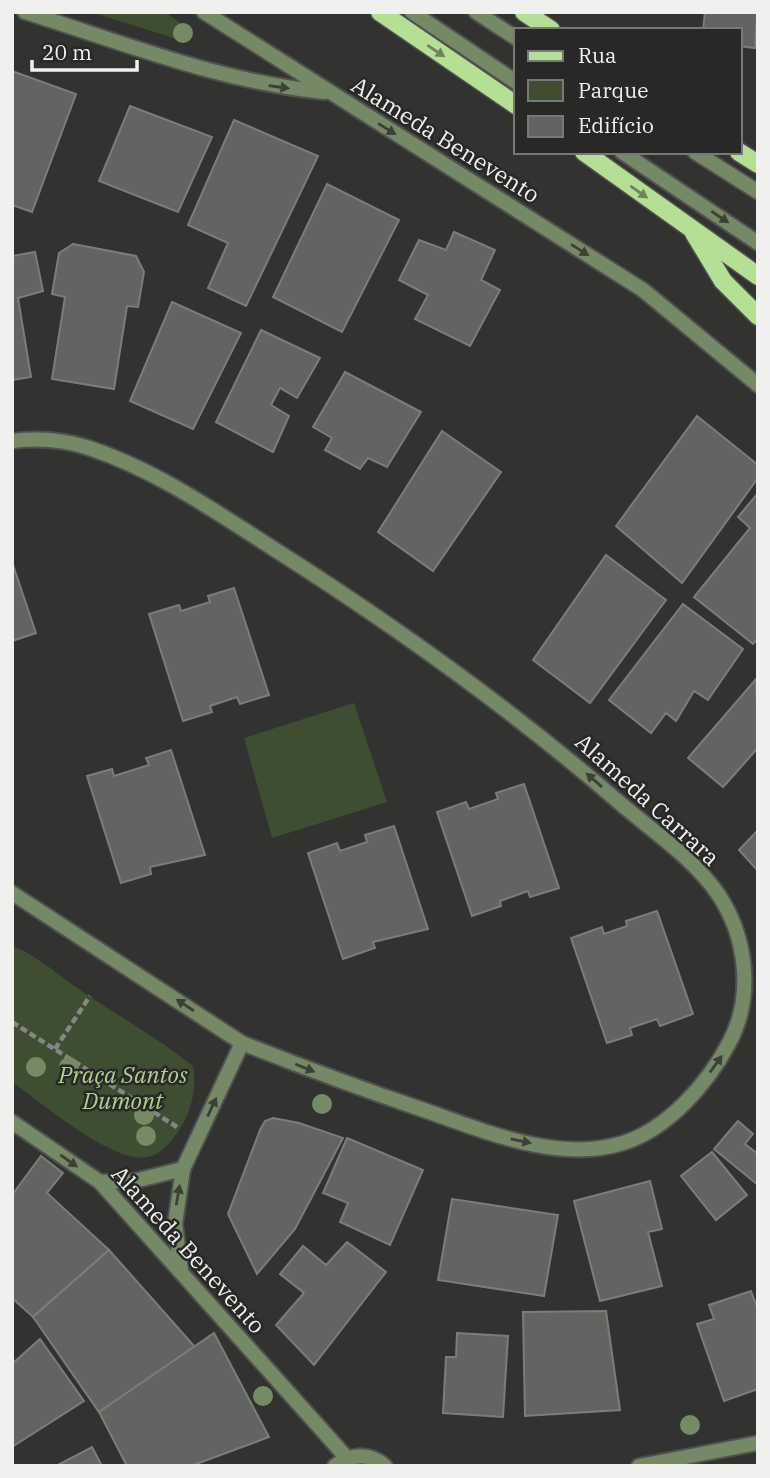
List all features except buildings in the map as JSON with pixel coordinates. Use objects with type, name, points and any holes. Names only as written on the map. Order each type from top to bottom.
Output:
[{"type":"main road","points":[[380,12],[514,104]]},
{"type":"main road","points":[[524,12],[548,28]]},
{"type":"main road","points":[[587,154],[758,275]]},
{"type":"main road","points":[[742,154],[758,164]]},
{"type":"main road","points":[[690,227],[723,281],[758,316]]},
{"type":"street","name":"Alameda Benevento","points":[[25,12],[210,71],[272,87],[329,93],[643,289],[758,384]]},
{"type":"street","points":[[204,12],[329,93]]},
{"type":"street","points":[[412,12],[514,81]]},
{"type":"street","points":[[476,12],[514,37]]},
{"type":"street","points":[[625,154],[758,243]]},
{"type":"street","points":[[698,154],[758,192]]},
{"type":"street","name":"Alameda Carrara","points":[[12,441],[35,438],[88,447],[189,494],[346,595],[555,746],[692,865],[719,895],[737,932],[746,969],[743,1004],[736,1031],[718,1064],[676,1111],[623,1143],[584,1148],[518,1141],[344,1083],[242,1042],[12,893]]},
{"type":"street","points":[[181,1270],[175,1224],[183,1169],[242,1042]]},
{"type":"street","name":"Alameda Benevento","points":[[12,1122],[100,1182],[181,1270],[315,1425],[340,1462]]},
{"type":"street","points":[[100,1182],[134,1181],[183,1169]]},
{"type":"street","points":[[639,1466],[656,1465],[758,1443]]},
{"type":"street","points":[[340,1462],[371,1457],[385,1466]]},
{"type":"path","points":[[55,1049],[90,996]]},
{"type":"path","points":[[12,1022],[163,1116],[179,1130]]},
{"type":"green space","points":[[91,12],[165,12],[191,31],[190,38],[183,41]]},
{"type":"green space","points":[[354,703],[387,802],[272,838],[244,738]]},
{"type":"green space","name":"Praça Santos Dumont","points":[[12,946],[39,960],[193,1066],[193,1093],[186,1118],[161,1151],[153,1156],[134,1157],[116,1151],[78,1130],[12,1082]]}]
